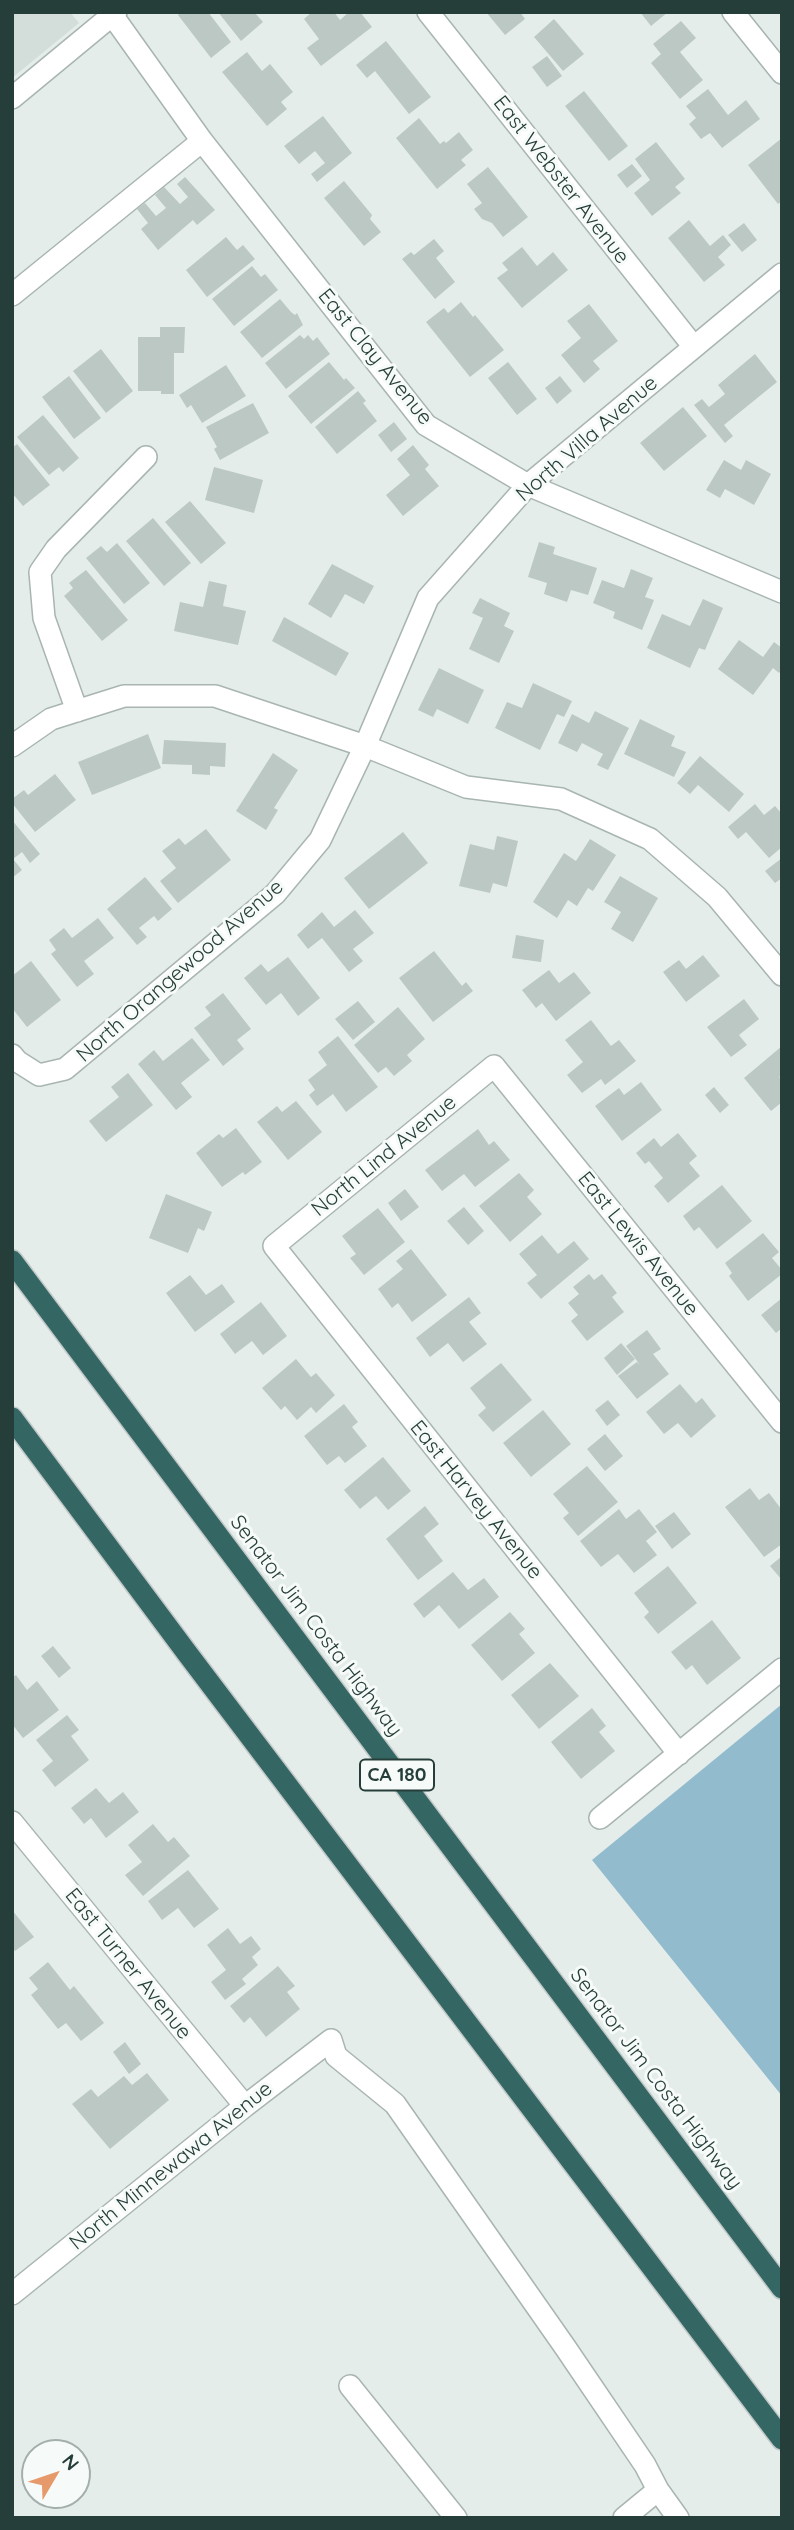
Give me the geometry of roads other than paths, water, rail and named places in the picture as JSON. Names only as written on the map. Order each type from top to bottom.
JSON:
[{"type":"highway","name":"Senator Jim Costa Highway","points":[[12,1261],[782,2288]]},
{"type":"highway","points":[[12,1418],[782,2440]]},
{"type":"highway","points":[[727,2365],[782,2449]]},
{"type":"street","name":"East Webster Avenue","points":[[428,12],[694,347]]},
{"type":"street","points":[[733,12],[782,73]]},
{"type":"street","points":[[12,98],[113,13]]},
{"type":"street","name":"East Clay Avenue","points":[[113,13],[202,141],[426,425],[528,485],[782,592]]},
{"type":"street","points":[[12,295],[202,141]]},
{"type":"street","name":"North Villa Avenue","points":[[365,746],[428,598],[528,485],[782,274]]},
{"type":"street","points":[[77,711],[44,618],[40,572],[56,549],[146,457]]},
{"type":"street","points":[[12,746],[51,719],[124,696],[215,696],[365,746],[466,787],[561,799],[650,839],[717,897],[782,975]]},
{"type":"street","name":"North Orangewood Avenue","points":[[12,1055],[39,1075],[65,1069],[275,894],[320,840],[365,746]]},
{"type":"street","name":"North Lind Avenue","points":[[274,1246],[494,1066]]},
{"type":"street","name":"East Lewis Avenue","points":[[494,1066],[782,1422]]},
{"type":"street","name":"East Harvey Avenue","points":[[274,1246],[679,1754]]},
{"type":"street","points":[[600,1818],[782,1669]]},
{"type":"street","name":"East Turner Avenue","points":[[12,1822],[245,2106]]},
{"type":"street","name":"North Minnewawa Avenue","points":[[12,2294],[331,2040],[336,2056],[396,2104],[645,2465],[657,2490]]},
{"type":"street","points":[[350,2386],[456,2518]]},
{"type":"street","points":[[624,2518],[657,2490],[678,2518]]},
{"type":"water","points":[[782,1704],[782,2096],[592,1860]]}]
